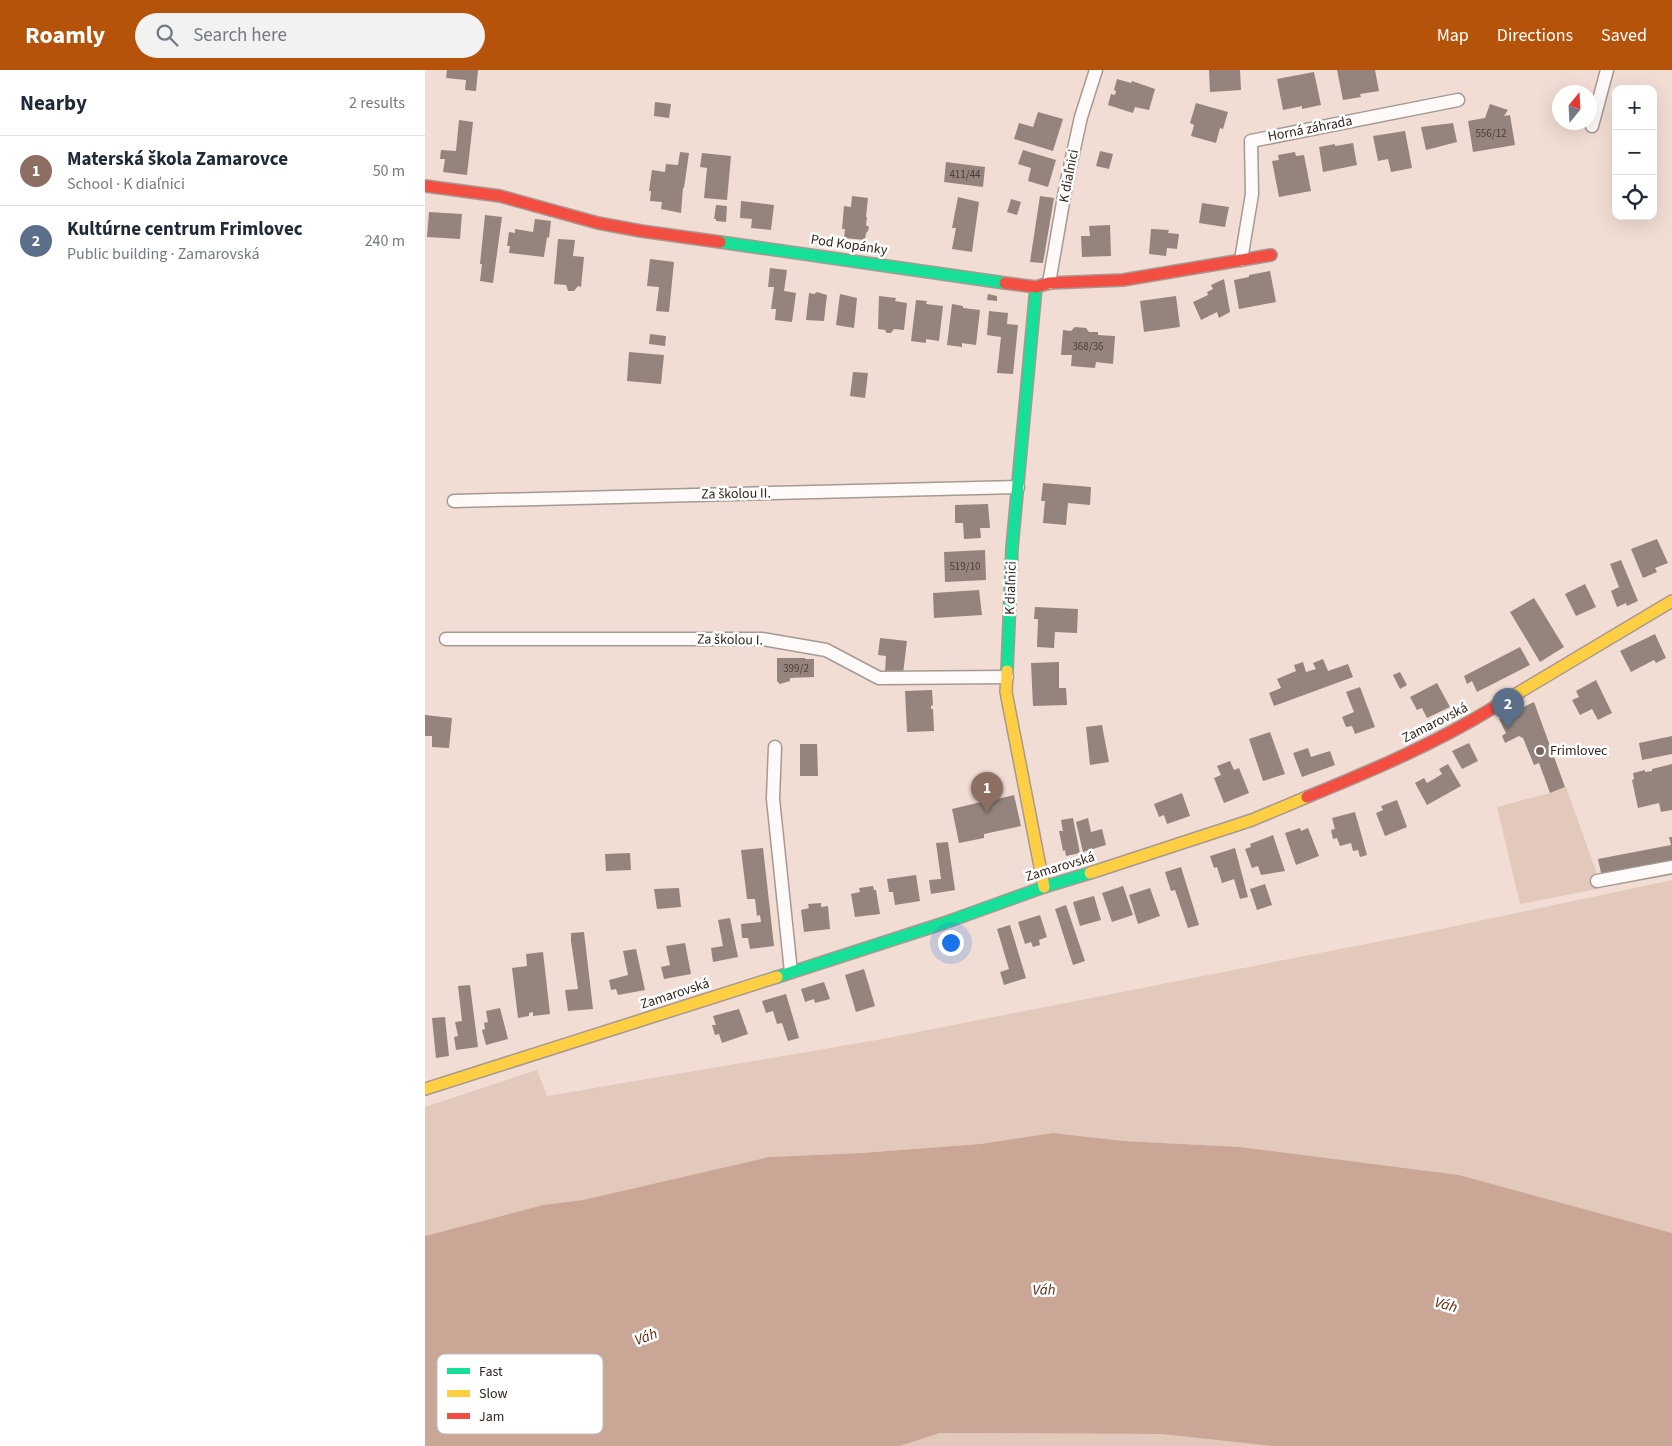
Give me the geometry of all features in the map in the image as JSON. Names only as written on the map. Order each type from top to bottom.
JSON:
[{"type":"street","name":"K diaľnici","points":[[1049,283],[1079,127],[1096,70]]},
{"type":"street","points":[[1597,107],[1607,70]]},
{"type":"street","name":"Horná záhrada","points":[[1241,260],[1252,194],[1251,141],[1458,100]]},
{"type":"street","name":"Pod Kopánky","points":[[425,186],[500,196],[598,223],[641,231],[1036,287],[1049,283],[1123,280],[1271,255]]},
{"type":"street","name":"K diaľnici","points":[[1036,287],[1012,548],[1006,692],[1044,886]]},
{"type":"street","name":"Za školou II.","points":[[454,501],[1018,487]]},
{"type":"street","name":"Zamarovská","points":[[425,1089],[944,923],[1044,886],[1111,867],[1252,820],[1392,762],[1474,720],[1672,601]]},
{"type":"street","name":"Za školou I.","points":[[446,640],[762,639],[826,650],[879,678],[1007,677]]},
{"type":"street","points":[[775,747],[773,799],[791,972]]},
{"type":"street","points":[[1597,881],[1672,867]]},
{"type":"shaded area","name":"Frimlovec","points":[[1566,787],[1602,888],[1520,904],[1497,807]]},
{"type":"shaded area","points":[[1672,880],[1672,1233],[1459,1175],[1240,1147],[1124,1141],[1053,1133],[980,1144],[861,1153],[769,1157],[583,1200],[543,1205],[425,1236],[425,1107],[537,1070],[547,1096],[877,1040],[1432,931]]},
{"type":"shaded area","points":[[940,1433],[1161,1434],[1273,1446],[900,1446]]},
{"type":"water","name":"Váh","points":[[1053,1133],[1124,1141],[1240,1147],[1459,1175],[1672,1233],[1672,1446],[1273,1446],[1161,1434],[940,1433],[900,1446],[425,1446],[425,1236],[543,1205],[583,1200],[769,1157],[861,1153],[980,1144]]},
{"type":"building","points":[[447,70],[478,70],[476,91],[465,90],[466,80],[446,78]]},
{"type":"building","points":[[1209,70],[1240,70],[1241,90],[1210,92]]},
{"type":"building","points":[[1337,70],[1375,70],[1379,91],[1360,94],[1361,97],[1343,100]]},
{"type":"building","points":[[1314,72],[1321,105],[1283,110],[1277,79]]},
{"type":"building","points":[[1117,79],[1131,83],[1132,81],[1155,89],[1149,110],[1135,107],[1133,113],[1108,105],[1111,94],[1115,95],[1116,91],[1114,90]]},
{"type":"building","points":[[655,102],[671,104],[669,118],[654,116]]},
{"type":"building","points":[[1196,103],[1228,112],[1223,129],[1220,128],[1216,143],[1191,136],[1194,125],[1190,123]]},
{"type":"building","points":[[1490,104],[1508,110],[1504,116],[1510,115],[1515,145],[1473,152],[1468,121],[1485,118]]},
{"type":"building","points":[[1038,112],[1063,119],[1053,151],[1014,139],[1019,123],[1033,127]]},
{"type":"building","points":[[459,120],[473,122],[467,175],[443,172],[445,159],[440,159],[441,150],[456,151]]},
{"type":"building","points":[[1453,123],[1457,142],[1426,150],[1421,127]]},
{"type":"building","points":[[1405,131],[1412,168],[1391,172],[1388,159],[1378,161],[1373,136]]},
{"type":"building","points":[[1353,143],[1357,165],[1323,172],[1319,147]]},
{"type":"building","points":[[1023,150],[1056,160],[1048,187],[1028,181],[1031,168],[1018,164]]},
{"type":"building","points":[[1100,151],[1113,154],[1109,169],[1096,166]]},
{"type":"building","points":[[680,152],[689,153],[681,213],[661,209],[662,202],[650,201],[651,191],[649,191],[652,170],[665,172],[666,164],[678,165]]},
{"type":"building","points":[[1295,152],[1296,156],[1304,155],[1311,191],[1279,197],[1272,161],[1279,160],[1278,155]]},
{"type":"building","points":[[702,153],[731,156],[727,200],[704,198],[707,168],[700,167]]},
{"type":"building","points":[[946,162],[985,167],[983,187],[944,182]]},
{"type":"building","points":[[852,196],[868,198],[866,225],[869,227],[865,240],[844,238],[845,229],[842,229],[844,206],[851,207]]},
{"type":"building","points":[[1040,196],[1054,198],[1043,263],[1030,262]]},
{"type":"building","points":[[958,197],[979,202],[972,252],[952,249],[956,228],[952,228]]},
{"type":"building","points":[[1011,199],[1021,202],[1017,215],[1007,212]]},
{"type":"building","points":[[741,201],[774,205],[771,230],[751,228],[752,219],[740,218]]},
{"type":"building","points":[[1202,203],[1229,207],[1225,227],[1199,223]]},
{"type":"building","points":[[716,205],[727,206],[726,222],[714,219]]},
{"type":"building","points":[[429,212],[462,214],[460,239],[427,237]]},
{"type":"building","points":[[485,215],[502,217],[493,283],[480,281]]},
{"type":"building","points":[[535,219],[551,221],[544,257],[509,253],[510,246],[507,246],[509,232],[515,233],[515,229],[533,232]]},
{"type":"building","points":[[1110,225],[1111,256],[1082,257],[1081,236],[1090,236],[1089,226]]},
{"type":"building","points":[[1151,229],[1169,230],[1168,233],[1179,234],[1177,249],[1167,248],[1166,256],[1149,254]]},
{"type":"building","points":[[558,239],[575,240],[573,256],[584,257],[581,287],[578,286],[574,291],[568,291],[566,285],[554,284]]},
{"type":"building","points":[[650,259],[674,262],[669,312],[656,311],[659,287],[647,286]]},
{"type":"building","points":[[770,268],[787,270],[784,291],[796,293],[792,322],[775,320],[776,309],[771,309],[774,287],[768,287]]},
{"type":"building","points":[[1270,271],[1276,302],[1239,309],[1234,280]]},
{"type":"building","points":[[1224,279],[1230,312],[1219,318],[1217,312],[1201,320],[1193,302],[1208,295],[1207,292],[1213,289],[1211,285]]},
{"type":"building","points":[[817,292],[827,295],[824,321],[806,320],[809,293],[814,294]]},
{"type":"building","points":[[840,294],[857,298],[854,328],[836,325]]},
{"type":"building","points":[[988,294],[997,296],[997,301],[987,300]]},
{"type":"building","points":[[879,296],[896,298],[895,301],[907,303],[904,330],[894,329],[891,333],[887,333],[885,330],[878,329]]},
{"type":"building","points":[[1176,296],[1180,327],[1144,332],[1140,301]]},
{"type":"building","points":[[916,300],[927,301],[926,304],[943,306],[939,341],[926,339],[926,343],[911,341]]},
{"type":"building","points":[[952,304],[963,306],[963,308],[980,310],[976,345],[962,343],[962,347],[947,345]]},
{"type":"building","points":[[989,311],[1008,313],[1007,324],[1018,325],[1013,374],[997,373],[1001,337],[987,335]]},
{"type":"building","points":[[1075,327],[1086,328],[1089,332],[1098,332],[1098,335],[1115,336],[1113,364],[1096,362],[1095,368],[1071,366],[1072,355],[1061,355],[1063,330],[1071,331]]},
{"type":"building","points":[[650,334],[666,336],[665,346],[649,344]]},
{"type":"building","points":[[629,352],[664,355],[661,384],[627,381]]},
{"type":"building","points":[[853,372],[868,373],[865,398],[850,396]]},
{"type":"building","points":[[1043,483],[1091,487],[1090,505],[1068,503],[1066,525],[1043,523],[1045,501],[1041,501]]},
{"type":"building","points":[[988,504],[990,528],[980,528],[981,538],[964,539],[963,523],[955,523],[955,505]]},
{"type":"building","points":[[1657,539],[1668,563],[1655,568],[1657,572],[1643,578],[1631,549]]},
{"type":"building","points":[[985,550],[986,580],[945,582],[944,552]]},
{"type":"building","points":[[1621,560],[1638,601],[1627,606],[1626,603],[1617,607],[1611,591],[1619,587],[1610,564]]},
{"type":"building","points":[[1585,584],[1596,607],[1576,616],[1565,594]]},
{"type":"building","points":[[979,590],[982,615],[934,618],[933,593]]},
{"type":"building","points":[[1534,598],[1564,647],[1540,662],[1510,612]]},
{"type":"building","points":[[1035,607],[1078,609],[1077,633],[1055,632],[1054,648],[1037,647],[1038,619],[1034,619]]},
{"type":"building","points":[[1655,634],[1666,658],[1656,663],[1654,660],[1631,672],[1620,651]]},
{"type":"building","points":[[880,638],[907,641],[903,674],[885,672],[886,656],[878,655]]},
{"type":"building","points":[[1520,647],[1530,665],[1477,692],[1472,681],[1467,684],[1464,676]]},
{"type":"building","points":[[777,658],[814,659],[814,677],[790,678],[790,681],[780,684],[777,681]]},
{"type":"building","points":[[1323,659],[1328,671],[1348,664],[1353,677],[1274,706],[1269,693],[1281,688],[1277,679],[1296,671],[1294,665],[1303,662],[1306,672],[1316,669],[1313,663]]},
{"type":"building","points":[[1059,662],[1059,688],[1066,688],[1067,705],[1033,706],[1031,663]]},
{"type":"building","points":[[1400,672],[1407,685],[1400,689],[1393,675]]},
{"type":"building","points":[[1596,680],[1612,713],[1598,720],[1592,709],[1580,715],[1572,700],[1579,697],[1576,691]]},
{"type":"building","points":[[1437,683],[1450,707],[1427,718],[1422,708],[1417,710],[1410,697]]},
{"type":"building","points":[[1360,687],[1375,727],[1355,734],[1352,726],[1346,727],[1342,717],[1354,712],[1346,692]]},
{"type":"building","points":[[932,690],[933,705],[931,709],[933,709],[934,731],[907,732],[905,691]]},
{"type":"building","name":"Frimlovec","points":[[1534,702],[1565,787],[1550,793],[1539,763],[1534,765],[1523,738],[1519,736],[1505,743],[1502,736],[1506,733],[1499,719]]},
{"type":"building","points":[[425,715],[452,718],[449,748],[432,747],[432,736],[425,736]]},
{"type":"building","points":[[1102,725],[1109,762],[1090,765],[1086,727]]},
{"type":"building","points":[[1270,732],[1285,774],[1263,781],[1249,739]]},
{"type":"building","points":[[1672,736],[1672,754],[1642,760],[1639,743]]},
{"type":"building","points":[[1469,743],[1478,761],[1462,769],[1452,751]]},
{"type":"building","points":[[800,744],[817,744],[818,776],[800,776]]},
{"type":"building","points":[[1308,748],[1311,757],[1330,751],[1335,765],[1302,777],[1293,753]]},
{"type":"building","points":[[1230,761],[1234,770],[1239,768],[1249,793],[1224,803],[1214,778],[1221,775],[1217,766]]},
{"type":"building","points":[[1448,764],[1461,786],[1427,805],[1415,783],[1424,778],[1427,783],[1434,779],[1442,774],[1439,769]]},
{"type":"building","points":[[1672,764],[1672,810],[1661,812],[1659,803],[1638,808],[1632,780],[1634,779],[1633,773],[1645,770],[1645,772],[1652,771],[1652,769]]},
{"type":"building","points":[[1182,793],[1190,816],[1167,824],[1164,815],[1159,817],[1154,804]]},
{"type":"building","points":[[1014,795],[1021,826],[984,834],[984,838],[959,843],[952,809],[989,799],[989,801]]},
{"type":"building","points":[[1397,800],[1407,827],[1385,836],[1376,813],[1383,810],[1381,806]]},
{"type":"building","points":[[1355,812],[1367,855],[1360,857],[1358,850],[1353,851],[1351,843],[1340,846],[1337,838],[1333,839],[1331,830],[1335,829],[1332,818]]},
{"type":"building","points":[[1073,818],[1080,853],[1066,856],[1065,850],[1063,851],[1059,831],[1063,831],[1061,820]]},
{"type":"building","points":[[1088,818],[1091,832],[1102,829],[1106,845],[1083,852],[1076,822]]},
{"type":"building","points":[[1300,828],[1301,831],[1308,828],[1319,856],[1296,865],[1285,833]]},
{"type":"building","points":[[1273,835],[1285,871],[1261,875],[1258,866],[1252,868],[1245,849],[1251,847],[1250,844]]},
{"type":"building","points":[[1669,837],[1672,837],[1672,864],[1602,877],[1598,859],[1671,845]]},
{"type":"building","points":[[948,842],[955,890],[931,894],[929,880],[941,879],[936,843]]},
{"type":"building","points":[[763,848],[774,946],[750,949],[748,938],[742,938],[741,924],[761,922],[760,915],[757,916],[755,899],[747,899],[741,850]]},
{"type":"building","points":[[1235,848],[1248,897],[1240,899],[1234,879],[1222,883],[1217,867],[1214,868],[1210,856]]},
{"type":"building","points":[[630,853],[631,870],[606,871],[605,854]]},
{"type":"building","points":[[1181,867],[1199,925],[1188,928],[1175,890],[1171,891],[1165,872]]},
{"type":"building","points":[[916,875],[920,901],[895,905],[893,892],[889,892],[887,879]]},
{"type":"building","points":[[1265,884],[1272,905],[1257,910],[1250,889]]},
{"type":"building","points":[[873,886],[874,890],[876,890],[880,914],[855,917],[851,894],[860,892],[859,888]]},
{"type":"building","points":[[1123,886],[1133,915],[1112,922],[1102,893]]},
{"type":"building","points":[[679,888],[681,907],[657,909],[654,889]]},
{"type":"building","points":[[1150,888],[1160,916],[1138,924],[1129,895]]},
{"type":"building","points":[[1094,896],[1101,920],[1080,926],[1073,902]]},
{"type":"building","points":[[821,903],[821,907],[828,906],[830,929],[804,932],[801,910],[809,908],[808,904]]},
{"type":"building","points":[[1066,905],[1085,961],[1073,965],[1055,909]]},
{"type":"building","points":[[1040,915],[1047,937],[1039,940],[1040,945],[1033,947],[1031,942],[1025,944],[1018,922]]},
{"type":"building","points":[[730,918],[738,957],[713,962],[711,948],[723,946],[718,920]]},
{"type":"building","points":[[1010,925],[1026,978],[1004,985],[1000,972],[1009,969],[997,929]]},
{"type":"building","points":[[584,932],[593,1009],[568,1011],[565,990],[578,989],[571,933]]},
{"type":"building","points":[[685,943],[691,974],[664,979],[661,967],[670,965],[666,946]]},
{"type":"building","points":[[636,949],[645,990],[618,995],[616,989],[611,990],[609,980],[628,975],[623,951]]},
{"type":"building","points":[[543,952],[550,1014],[533,1016],[533,1012],[529,1013],[529,1016],[518,1018],[512,968],[527,966],[526,954]]},
{"type":"building","points":[[864,969],[875,1006],[856,1012],[845,975]]},
{"type":"building","points":[[824,982],[830,999],[815,1003],[814,999],[805,1002],[801,989]]},
{"type":"building","points":[[470,985],[478,1047],[456,1050],[454,1037],[458,1036],[455,1022],[462,1021],[458,986]]},
{"type":"building","points":[[786,994],[799,1038],[788,1041],[782,1023],[777,1024],[773,1011],[766,1013],[762,1001]]},
{"type":"building","points":[[500,1008],[508,1039],[486,1045],[482,1030],[485,1029],[484,1023],[488,1022],[486,1011]]},
{"type":"building","points":[[739,1009],[748,1034],[722,1043],[719,1034],[715,1035],[712,1025],[716,1025],[713,1016]]},
{"type":"building","points":[[445,1017],[449,1056],[436,1058],[432,1018]]},
{"type":"traffic: fast","points":[[720,242],[1005,283]]},
{"type":"traffic: fast","points":[[1007,671],[1012,548],[1036,287]]},
{"type":"traffic: fast","points":[[777,977],[1090,873]]},
{"type":"traffic: slow","points":[[1493,708],[1672,601]]},
{"type":"traffic: slow","points":[[1007,671],[1006,692],[1044,887]]},
{"type":"traffic: slow","points":[[1090,873],[1252,820],[1307,797]]},
{"type":"traffic: slow","points":[[425,1089],[777,977]]},
{"type":"traffic: jam","points":[[425,186],[500,196],[598,223],[720,242]]},
{"type":"traffic: jam","points":[[1005,283],[1036,287],[1049,283],[1123,280],[1271,255]]},
{"type":"traffic: jam","points":[[1307,797],[1402,756],[1493,708]]},
{"type":"place","name":"Kultúrne centrum Frimlovec","points":[[1508,729]]},
{"type":"place","name":"Frimlovec","points":[[1540,751]]},
{"type":"place","name":"Materská škola Zamarovce","points":[[987,813]]}]
